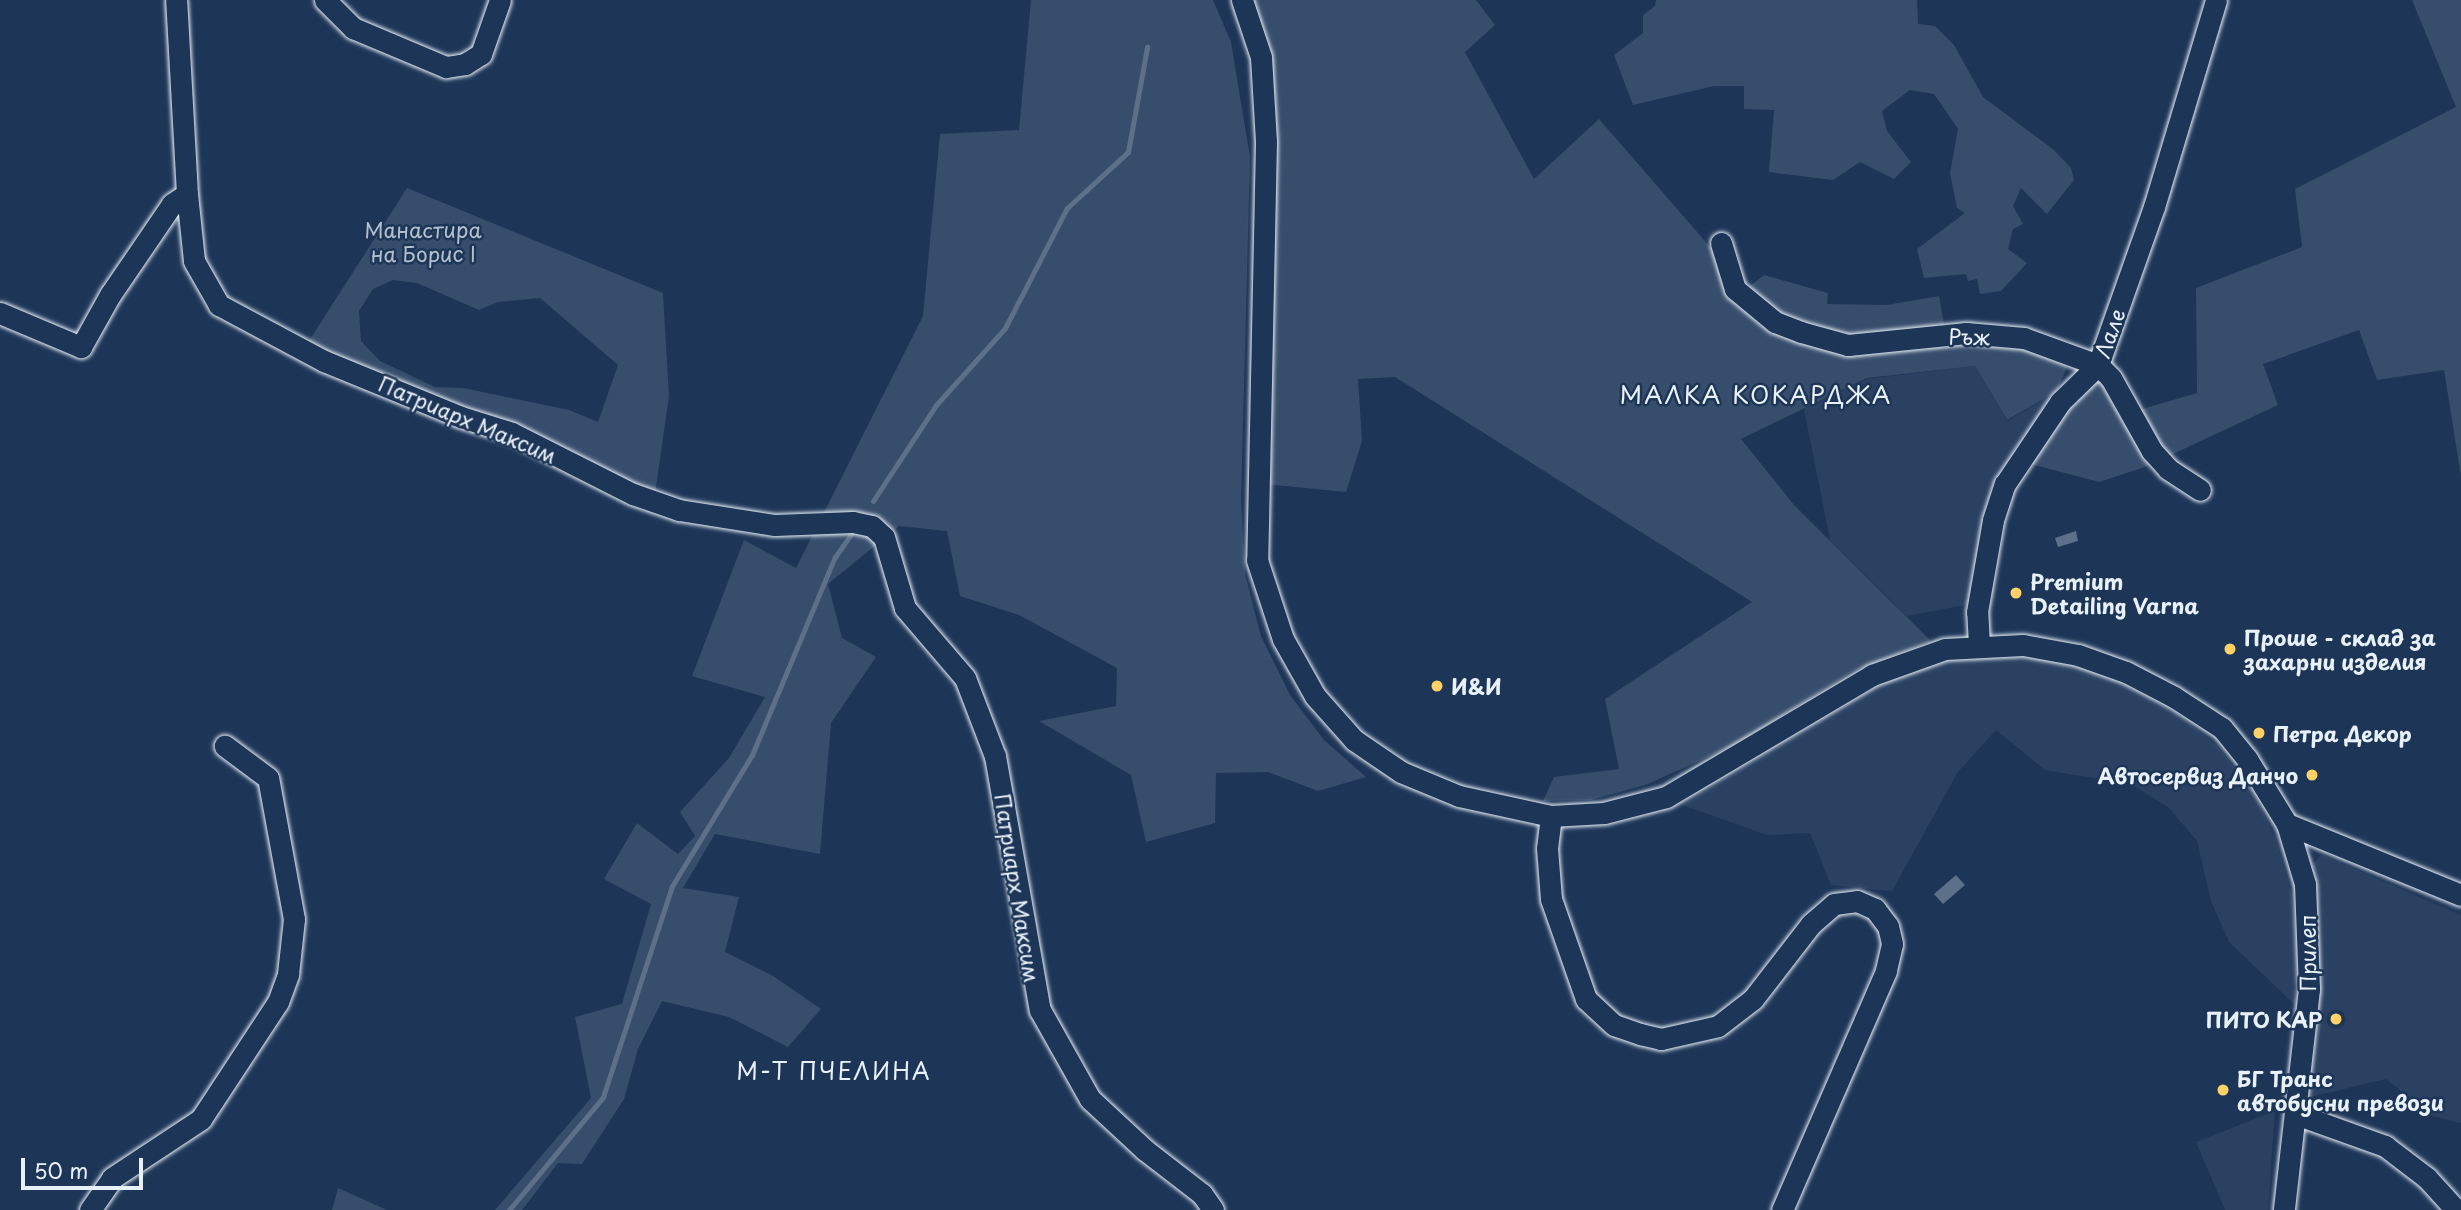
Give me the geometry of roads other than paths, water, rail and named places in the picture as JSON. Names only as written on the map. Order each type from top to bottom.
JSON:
[{"type":"street","name":"Патриарх Максим","points":[[176,0],[187,194],[194,261],[219,305],[324,361],[461,417],[512,433],[633,494],[679,510],[775,525],[839,522],[872,526],[884,537],[905,608],[965,678],[983,717],[1010,825],[1040,1010],[1090,1099],[1145,1150],[1202,1194],[1213,1210]]},
{"type":"street","points":[[325,0],[353,28],[446,66],[466,64],[481,54],[500,0]]},
{"type":"street","name":"Прилеп","points":[[1242,0],[1261,58],[1266,142],[1257,560],[1267,600],[1315,696],[1354,740],[1401,772],[1459,796],[1551,816],[1604,813],[1666,797],[1872,675],[1930,653],[1979,645],[2024,645],[2078,655],[2126,673],[2174,697],[2222,728],[2267,787],[2287,824],[2305,884],[2311,945],[2296,1114],[2284,1210]]},
{"type":"street","name":"Лале","points":[[1979,645],[1977,612],[1993,520],[2006,484],[2060,402],[2098,365],[2154,207],[2216,0]]},
{"type":"street","points":[[0,313],[81,348],[110,295],[172,204],[187,194]]},
{"type":"street","name":"Ръж","points":[[1721,243],[1735,289],[1776,322],[1801,332],[1848,345],[1966,333],[2024,338],[2098,365]]},
{"type":"street","points":[[2098,365],[2111,378],[2152,451],[2168,469],[2200,490]]},
{"type":"street","points":[[90,1210],[112,1178],[201,1119],[278,1002],[288,974],[294,919],[268,779],[226,746]]},
{"type":"street","points":[[1551,816],[1547,848],[1551,899],[1586,999],[1614,1025],[1640,1034],[1661,1039],[1718,1026],[1753,999],[1811,924],[1834,904],[1857,901],[1875,909],[1888,926],[1892,944],[1886,971],[1782,1210]]},
{"type":"street","points":[[2287,824],[2461,895]]},
{"type":"street","points":[[2296,1114],[2385,1146],[2427,1178],[2456,1210]]},
{"type":"waterway","points":[[873,501],[936,405],[1005,328],[1067,208],[1128,152],[1147,47]]},
{"type":"waterway","points":[[509,1210],[603,1097],[672,886],[752,755],[835,557],[851,534]]},
{"type":"place","name":"Premium Detailing Varna","points":[[2016,593]]},
{"type":"place","name":"Проше - склад за захарни изделия","points":[[2230,649]]},
{"type":"place","name":"И&И","points":[[1437,686]]},
{"type":"place","name":"Петра Декор","points":[[2259,733]]},
{"type":"place","name":"Автосервиз Данчо","points":[[2312,775]]},
{"type":"place","name":"ПИТО КАР","points":[[2336,1019]]},
{"type":"place","name":"БГ Транс автобусни превози","points":[[2223,1090]]},
{"type":"district","name":"МАЛКА КОКАРДЖА","points":[[1756,395]]},
{"type":"district","name":"М-Т ПЧЕЛИНА","points":[[834,1071]]},
{"type":"park label","name":"Манастира на Борис І","points":[[423,241]]}]
